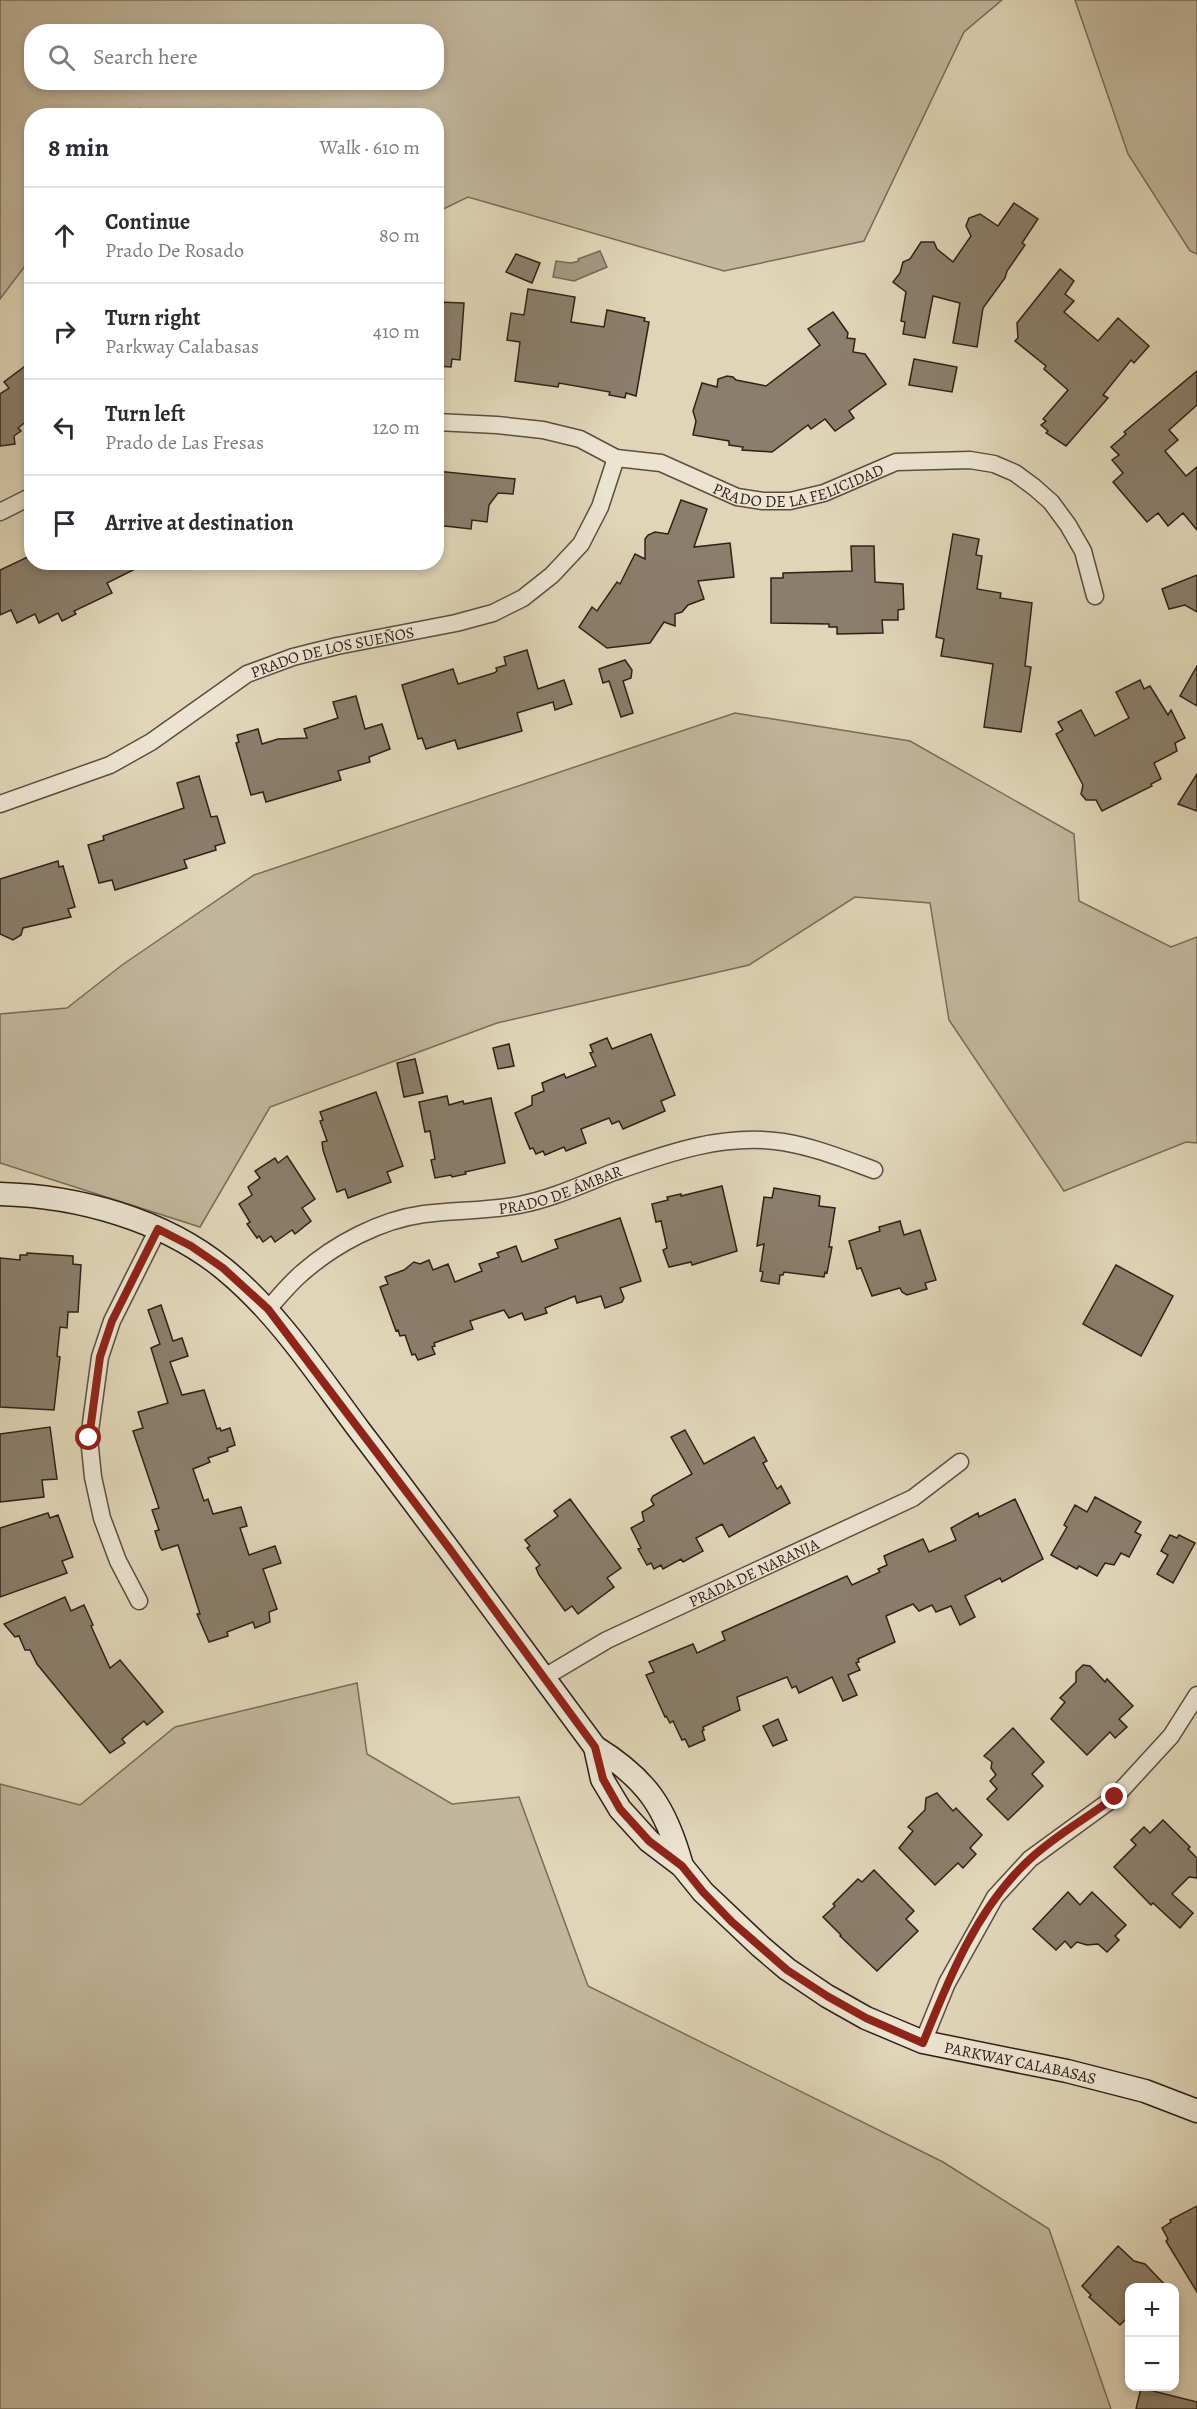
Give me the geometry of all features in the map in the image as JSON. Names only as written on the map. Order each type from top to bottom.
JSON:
[{"type":"street","name":"PRADO DE LA FELICIDAD","points":[[444,422],[543,430],[580,439],[616,458],[661,464],[737,497],[763,501],[790,501],[824,493],[896,462],[970,460],[994,464],[1015,473],[1051,502],[1083,551],[1095,596]]},
{"type":"street","name":"PRADO DE LOS SUEÑOS","points":[[0,804],[110,765],[152,742],[247,674],[293,657],[337,646],[484,616],[523,598],[552,575],[581,544],[600,507],[616,458]]},
{"type":"street","points":[[0,512],[24,500]]},
{"type":"street","name":"PRADO DE ÁMBAR","points":[[268,1309],[302,1273],[343,1244],[381,1224],[422,1214],[519,1205],[691,1147],[737,1141],[781,1142],[823,1151],[874,1170]]},
{"type":"street","name":"PARKWAY CALABASAS","points":[[0,1194],[36,1195],[74,1202],[118,1214],[158,1229],[191,1246],[223,1268],[268,1309],[449,1548],[595,1747],[618,1761],[643,1783],[660,1806],[675,1841],[682,1866]]},
{"type":"street","points":[[139,1601],[118,1561],[102,1518],[93,1477],[89,1438],[100,1357],[109,1330],[158,1229]]},
{"type":"street","name":"PRADA DE NARANJA","points":[[543,1678],[607,1640],[913,1498],[960,1462]]},
{"type":"street","points":[[923,2043],[947,1983],[994,1897],[1030,1859],[1115,1797],[1171,1736],[1197,1695]]},
{"type":"street","name":"PARKWAY CALABASAS","points":[[595,1747],[603,1779],[620,1809],[649,1841],[682,1866],[732,1922],[787,1970],[837,2002],[923,2043],[1078,2074],[1145,2091],[1197,2111]]},
{"type":"shaded area","points":[[0,0],[1002,0],[964,32],[864,241],[724,271],[468,197],[444,209],[444,108],[24,108],[24,267],[0,299]]},
{"type":"shaded area","points":[[1075,0],[1197,0],[1197,254],[1190,251],[1128,154]]},
{"type":"shaded area","points":[[600,251],[607,267],[574,281],[553,277],[556,261],[571,263]]},
{"type":"shaded area","points":[[735,713],[910,741],[1074,834],[1079,901],[1171,947],[1197,937],[1197,1143],[1186,1142],[1064,1191],[949,1020],[930,903],[855,897],[749,965],[497,1023],[270,1107],[200,1227],[0,1163],[0,1014],[67,1008],[122,965],[254,875]]},
{"type":"shaded area","points":[[357,1683],[367,1754],[452,1804],[519,1797],[588,1986],[943,2162],[1049,2229],[1111,2409],[0,2409],[0,1784],[80,1805],[175,1727]]},
{"type":"building","points":[[1014,203],[1038,219],[1022,243],[1025,245],[1007,271],[1005,278],[983,308],[977,347],[953,343],[960,303],[933,296],[925,338],[903,334],[905,322],[901,321],[906,292],[893,282],[900,273],[903,262],[910,259],[921,242],[934,242],[937,249],[953,262],[971,236],[966,226],[969,218],[980,214],[998,226]]},
{"type":"building","points":[[516,254],[540,263],[532,283],[506,272]]},
{"type":"building","points":[[1060,269],[1074,281],[1065,294],[1074,301],[1064,312],[1098,341],[1118,318],[1149,346],[1134,363],[1131,360],[1103,395],[1108,398],[1066,446],[1046,433],[1048,431],[1041,425],[1046,421],[1043,419],[1068,390],[1044,369],[1046,366],[1015,341],[1018,338],[1017,323]]},
{"type":"building","points":[[528,289],[575,297],[571,322],[604,327],[607,310],[645,318],[644,321],[649,322],[636,396],[626,393],[625,398],[609,395],[610,392],[559,383],[558,387],[515,381],[520,342],[507,340],[511,313],[524,315]]},
{"type":"building","points":[[444,302],[464,303],[460,360],[452,359],[451,367],[444,367]]},
{"type":"building","points":[[833,312],[848,333],[847,338],[855,339],[853,352],[865,354],[886,384],[849,411],[854,418],[835,431],[825,419],[811,429],[808,425],[772,452],[742,450],[743,447],[729,445],[729,441],[693,435],[696,421],[693,411],[702,383],[717,387],[718,379],[727,376],[766,386],[820,345],[808,329]]},
{"type":"building","points":[[914,359],[957,367],[952,392],[909,385]]},
{"type":"building","points":[[24,367],[24,423],[18,428],[21,431],[14,436],[15,444],[0,446],[0,394],[9,388],[4,382]]},
{"type":"building","points":[[1197,371],[1197,405],[1169,430],[1178,440],[1165,451],[1186,476],[1197,467],[1197,530],[1183,513],[1168,526],[1158,513],[1147,522],[1113,482],[1123,473],[1112,460],[1119,455],[1111,447],[1126,434],[1124,432]]},
{"type":"building","points":[[444,472],[515,479],[513,494],[498,493],[489,505],[487,522],[472,520],[471,529],[444,526]]},
{"type":"building","points":[[681,500],[707,509],[694,547],[730,543],[734,577],[698,581],[704,599],[688,605],[682,612],[675,614],[675,626],[664,622],[650,643],[607,648],[579,627],[592,607],[597,611],[617,582],[620,584],[635,554],[645,559],[645,539],[648,535],[655,532],[668,534]]},
{"type":"building","points":[[953,534],[979,539],[976,555],[982,556],[977,589],[1001,593],[1000,598],[1032,603],[1025,666],[1031,667],[1021,732],[984,727],[993,664],[941,656],[944,639],[936,637]]},
{"type":"building","points":[[851,546],[874,546],[875,582],[903,584],[904,609],[898,610],[898,620],[882,620],[883,633],[837,634],[837,627],[829,627],[829,624],[771,623],[771,578],[783,578],[783,573],[852,571]]},
{"type":"building","points":[[24,559],[24,570],[133,570],[107,583],[112,593],[74,611],[76,614],[62,621],[58,613],[39,623],[35,614],[17,623],[11,610],[0,615],[0,570]]},
{"type":"building","points":[[1197,575],[1197,612],[1185,605],[1169,609],[1162,589]]},
{"type":"building","points":[[527,650],[538,689],[564,680],[572,704],[555,710],[553,702],[517,713],[522,731],[458,749],[455,740],[426,749],[422,738],[418,739],[402,685],[453,669],[458,684],[494,673],[497,671],[496,668],[506,665],[504,657]]},
{"type":"building","points":[[625,660],[632,670],[631,678],[623,681],[633,713],[621,717],[609,681],[603,683],[599,669]]},
{"type":"building","points":[[1197,666],[1197,706],[1180,696]]},
{"type":"building","points":[[1140,680],[1144,689],[1150,686],[1168,715],[1171,710],[1185,738],[1175,743],[1177,751],[1154,763],[1161,779],[1151,784],[1152,786],[1102,811],[1096,800],[1086,800],[1081,794],[1083,785],[1056,734],[1063,730],[1058,722],[1081,710],[1095,736],[1129,718],[1116,692]]},
{"type":"building","points":[[356,696],[365,729],[382,724],[390,749],[369,757],[370,762],[338,771],[341,780],[266,802],[263,792],[251,795],[236,743],[239,742],[237,735],[258,729],[262,744],[278,739],[307,738],[304,729],[338,718],[333,702]]},
{"type":"building","points":[[1197,774],[1197,811],[1178,804]]},
{"type":"building","points":[[199,776],[211,817],[217,816],[225,843],[215,846],[216,850],[184,860],[187,868],[115,890],[112,880],[99,883],[88,845],[104,840],[103,836],[184,808],[177,783]]},
{"type":"building","points":[[58,861],[59,867],[63,866],[75,907],[68,909],[71,917],[23,928],[21,935],[13,940],[0,934],[0,879]]},
{"type":"building","points":[[651,1034],[675,1095],[661,1101],[665,1111],[623,1129],[619,1121],[612,1124],[609,1118],[581,1129],[586,1143],[566,1151],[564,1147],[545,1155],[543,1151],[536,1154],[533,1148],[530,1149],[515,1113],[532,1105],[532,1096],[544,1091],[542,1083],[564,1074],[566,1078],[596,1066],[590,1053],[593,1052],[590,1045],[607,1038],[612,1049]]},
{"type":"building","points":[[509,1044],[514,1066],[498,1069],[493,1048]]},
{"type":"building","points":[[415,1059],[423,1093],[404,1097],[397,1063]]},
{"type":"building","points":[[376,1092],[403,1166],[387,1172],[391,1182],[348,1198],[345,1189],[337,1192],[323,1150],[322,1142],[327,1141],[320,1121],[323,1120],[320,1112]]},
{"type":"building","points":[[447,1096],[449,1105],[491,1098],[505,1163],[452,1177],[451,1175],[435,1178],[431,1160],[435,1159],[430,1131],[425,1132],[419,1102]]},
{"type":"building","points":[[287,1156],[315,1199],[302,1208],[311,1221],[295,1234],[292,1230],[275,1242],[271,1236],[263,1242],[259,1236],[257,1238],[247,1224],[250,1222],[239,1204],[252,1195],[248,1187],[260,1178],[255,1171],[275,1158],[278,1163]]},
{"type":"building","points":[[722,1186],[737,1251],[692,1265],[691,1262],[669,1267],[663,1250],[667,1248],[661,1221],[656,1222],[652,1204],[668,1200],[667,1197]]},
{"type":"building","points":[[774,1188],[820,1196],[819,1206],[835,1208],[829,1247],[832,1247],[827,1273],[825,1272],[824,1277],[784,1272],[780,1275],[779,1284],[761,1281],[763,1272],[760,1271],[764,1244],[757,1246],[764,1197],[772,1198]]},
{"type":"building","points":[[620,1218],[641,1281],[620,1288],[624,1298],[622,1302],[605,1308],[601,1296],[577,1303],[575,1296],[545,1308],[547,1313],[525,1320],[522,1313],[509,1318],[504,1310],[470,1321],[473,1329],[434,1343],[435,1346],[432,1347],[435,1354],[418,1360],[415,1354],[412,1355],[405,1335],[400,1336],[398,1330],[396,1331],[380,1287],[388,1284],[385,1277],[404,1270],[414,1262],[420,1264],[429,1260],[433,1270],[448,1264],[455,1282],[482,1271],[479,1264],[499,1257],[497,1253],[516,1246],[522,1262],[558,1248],[555,1240]]},
{"type":"building","points":[[900,1221],[904,1235],[920,1230],[936,1280],[925,1283],[927,1289],[907,1295],[900,1288],[872,1296],[861,1268],[857,1269],[849,1241],[880,1231],[879,1227]]},
{"type":"building","points":[[27,1253],[73,1256],[73,1264],[81,1265],[78,1312],[68,1312],[67,1328],[60,1327],[57,1356],[60,1357],[54,1410],[0,1407],[0,1258],[20,1260],[20,1255],[27,1255]]},
{"type":"building","points":[[1116,1265],[1173,1296],[1141,1356],[1083,1324]]},
{"type":"building","points":[[161,1305],[173,1341],[182,1338],[188,1356],[170,1362],[182,1395],[204,1390],[217,1429],[220,1428],[221,1431],[230,1428],[235,1445],[227,1448],[228,1451],[208,1458],[210,1462],[193,1469],[204,1501],[208,1499],[213,1514],[241,1507],[247,1526],[240,1528],[249,1555],[275,1546],[281,1563],[263,1569],[277,1609],[269,1612],[270,1622],[255,1628],[253,1622],[227,1632],[228,1636],[209,1642],[197,1614],[200,1614],[178,1545],[162,1550],[160,1547],[155,1531],[159,1530],[152,1510],[159,1508],[133,1431],[143,1428],[138,1412],[168,1403],[151,1348],[160,1344],[148,1310]]},
{"type":"building","points":[[50,1427],[57,1479],[42,1480],[44,1497],[0,1502],[0,1434]]},
{"type":"building","points":[[685,1430],[704,1464],[754,1437],[767,1461],[763,1463],[777,1489],[781,1486],[790,1503],[729,1537],[722,1524],[696,1538],[703,1551],[683,1562],[681,1559],[663,1569],[661,1565],[654,1569],[651,1563],[647,1565],[638,1549],[641,1548],[631,1528],[644,1521],[642,1512],[654,1505],[651,1500],[653,1496],[692,1474],[671,1437]]},
{"type":"building","points":[[1095,1497],[1141,1522],[1135,1532],[1141,1535],[1129,1557],[1121,1553],[1114,1565],[1105,1563],[1097,1576],[1079,1566],[1077,1569],[1051,1555],[1067,1527],[1064,1525],[1075,1505],[1087,1512]]},
{"type":"building","points":[[570,1499],[621,1568],[607,1578],[614,1587],[578,1614],[572,1606],[565,1611],[539,1575],[536,1568],[540,1565],[527,1548],[530,1546],[525,1540],[558,1516],[554,1511]]},
{"type":"building","points":[[1015,1499],[1043,1559],[1002,1582],[1000,1578],[965,1596],[975,1617],[960,1625],[951,1606],[936,1612],[932,1605],[919,1611],[913,1604],[886,1616],[895,1642],[858,1659],[859,1662],[856,1663],[860,1670],[848,1675],[857,1695],[843,1701],[832,1677],[799,1693],[796,1686],[792,1688],[787,1677],[737,1697],[740,1710],[703,1727],[705,1740],[689,1747],[685,1739],[682,1740],[673,1721],[670,1723],[665,1717],[646,1675],[654,1672],[649,1662],[693,1644],[697,1653],[725,1640],[722,1632],[847,1576],[852,1585],[880,1572],[878,1569],[887,1565],[884,1556],[923,1539],[929,1552],[956,1540],[951,1528],[978,1513],[979,1517]]},
{"type":"building","points":[[48,1513],[50,1518],[58,1515],[73,1557],[62,1561],[67,1573],[0,1597],[0,1528]]},
{"type":"building","points":[[1170,1535],[1177,1538],[1179,1535],[1195,1543],[1173,1583],[1157,1574],[1168,1555],[1161,1551]]},
{"type":"building","points":[[65,1597],[71,1611],[84,1605],[110,1668],[120,1660],[163,1712],[147,1725],[144,1721],[122,1739],[125,1743],[110,1753],[37,1664],[30,1650],[25,1650],[19,1636],[15,1637],[4,1624]]},
{"type":"building","points":[[1083,1665],[1090,1666],[1105,1682],[1107,1679],[1133,1706],[1119,1719],[1127,1727],[1115,1738],[1110,1732],[1087,1755],[1051,1719],[1065,1702],[1060,1698],[1076,1682],[1076,1672]]},
{"type":"building","points":[[778,1719],[787,1740],[773,1746],[763,1726]]},
{"type":"building","points":[[1013,1728],[1044,1762],[1032,1774],[1043,1786],[1008,1820],[987,1799],[997,1789],[990,1781],[996,1775],[991,1768],[992,1762],[984,1756]]},
{"type":"building","points":[[937,1793],[953,1811],[956,1808],[982,1835],[970,1848],[976,1854],[963,1868],[958,1863],[935,1885],[899,1848],[913,1831],[908,1827],[925,1810],[926,1798]]},
{"type":"building","points":[[1163,1820],[1190,1847],[1188,1849],[1197,1858],[1197,1878],[1189,1877],[1172,1894],[1193,1913],[1180,1928],[1153,1903],[1151,1905],[1114,1867],[1136,1845],[1131,1840],[1144,1827],[1150,1833]]},
{"type":"building","points":[[874,1870],[914,1911],[906,1919],[918,1931],[877,1971],[823,1917],[858,1879],[862,1882]]},
{"type":"building","points":[[1068,1892],[1080,1905],[1092,1892],[1126,1925],[1115,1936],[1119,1940],[1107,1952],[1098,1944],[1087,1945],[1077,1942],[1071,1948],[1065,1941],[1056,1950],[1033,1929]]},
{"type":"building","points":[[1197,2206],[1197,2292],[1166,2241],[1168,2239],[1162,2228],[1171,2222],[1170,2220]]},
{"type":"building","points":[[1118,2246],[1134,2261],[1145,2264],[1163,2283],[1125,2283],[1125,2320],[1120,2325],[1089,2297],[1091,2295],[1082,2286]]},
{"type":"building","points":[[1140,2391],[1153,2391],[1197,2402],[1197,2409],[1136,2409]]},
{"type":"route","points":[[89,1438],[100,1357],[112,1321],[158,1229],[191,1246],[223,1268],[268,1309],[449,1548],[595,1747],[603,1779],[620,1809],[649,1841],[682,1866],[732,1922],[787,1970],[866,2018],[923,2043],[947,1983],[994,1897],[1030,1859],[1115,1797]]}]
